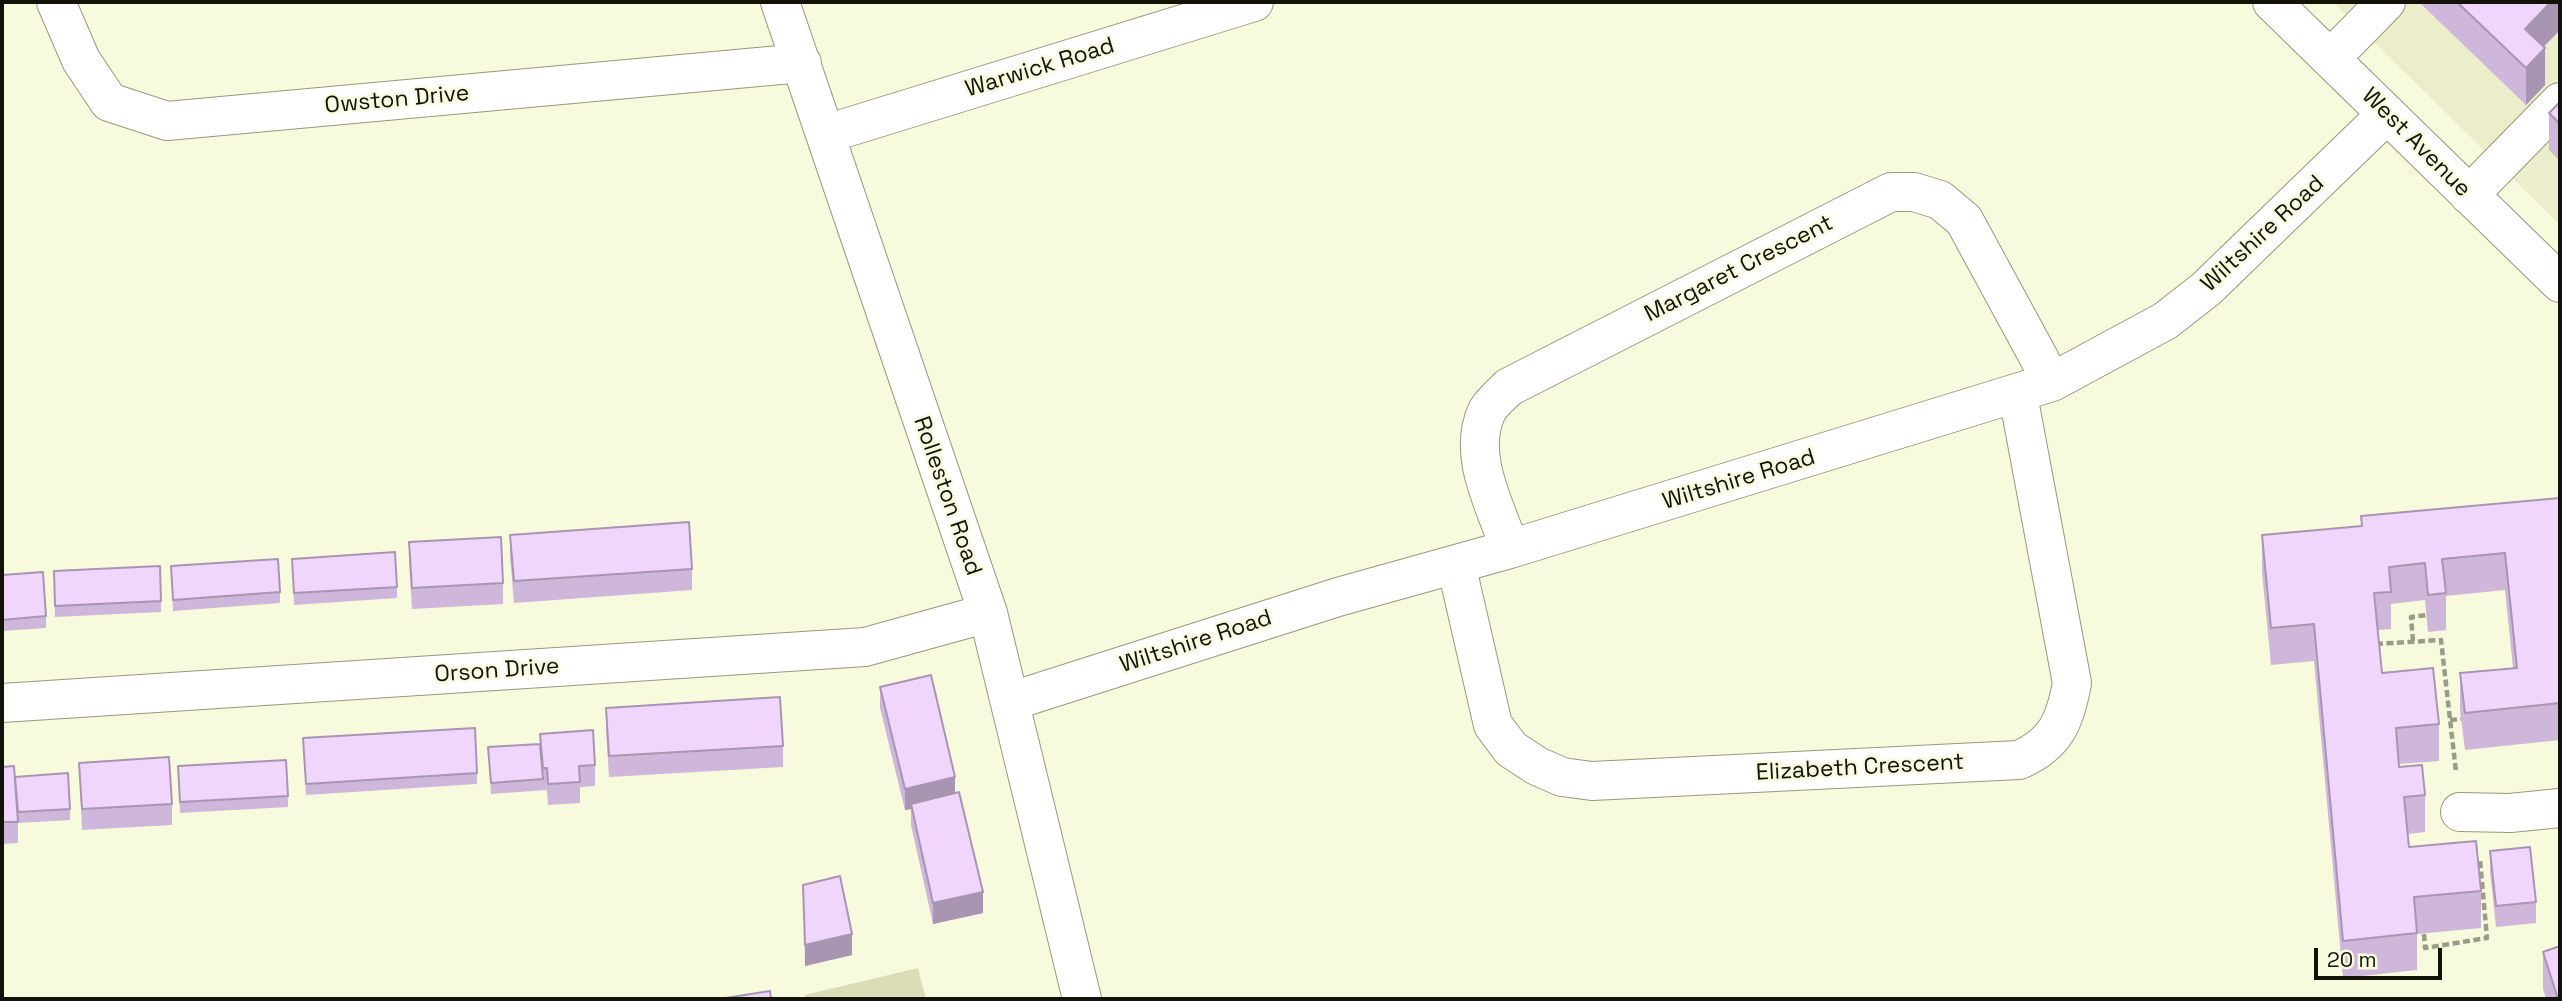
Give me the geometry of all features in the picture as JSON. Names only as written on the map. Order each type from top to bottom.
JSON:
[{"type":"street","name":"Owston Drive","points":[[56,2],[81,60],[109,102],[166,121],[802,62]]},
{"type":"street","name":"Rolleston Road","points":[[780,2],[988,613],[1012,701],[1082,999]]},
{"type":"street","name":"Warwick Road","points":[[826,134],[1254,2]]},
{"type":"street","name":"West Avenue","points":[[2272,2],[2560,283]]},
{"type":"street","points":[[2331,58],[2386,2]]},
{"type":"street","points":[[2469,195],[2560,102]]},
{"type":"street","name":"Wiltshire Road","points":[[1012,701],[1338,597],[1510,549],[2035,389],[2165,321],[2206,289],[2387,114]]},
{"type":"street","name":"Margaret Crescent","points":[[1510,549],[1478,455],[1480,429],[1488,409],[1509,387],[1891,192],[1914,192],[1940,200],[1964,220],[2035,389]]},
{"type":"street","name":"Elizabeth Crescent","points":[[1456,564],[1493,725],[1511,750],[1562,777],[1592,781],[2019,760],[2041,750],[2056,733],[2067,710],[2071,683],[2035,389]]},
{"type":"street","name":"Orson Drive","points":[[2,703],[864,647],[988,613]]},
{"type":"street","points":[[2460,812],[2510,813],[2560,808]]},
{"type":"path","points":[[2413,641],[2411,617],[2427,615]]},
{"type":"path","points":[[2376,643],[2441,640],[2464,861],[2480,860],[2487,938],[2425,948],[2424,934]]},
{"type":"path","points":[[2450,720],[2461,719]]},
{"type":"shaded area","points":[[2333,2],[2560,2],[2560,225]]},
{"type":"shaded area","points":[[918,968],[926,999],[806,999],[805,995]]},
{"type":"building","points":[[2457,2],[2551,2],[2525,29],[2545,48],[2526,68]]},
{"type":"building","points":[[2560,102],[2560,124],[2549,113]]},
{"type":"building","points":[[2560,498],[2560,703],[2465,713],[2460,673],[2517,668],[2505,553],[2442,559],[2446,593],[2428,595],[2425,563],[2389,567],[2391,592],[2374,593],[2382,673],[2433,668],[2439,724],[2396,728],[2399,767],[2422,765],[2425,795],[2404,797],[2409,847],[2476,841],[2481,891],[2414,897],[2417,933],[2343,941],[2314,624],[2271,628],[2262,535],[2362,526],[2361,516]]},
{"type":"building","points":[[689,522],[692,569],[514,581],[510,535]]},
{"type":"building","points":[[501,537],[503,583],[412,588],[409,542]]},
{"type":"building","points":[[395,552],[397,587],[294,593],[292,559]]},
{"type":"building","points":[[278,559],[280,592],[173,600],[171,566]]},
{"type":"building","points":[[160,566],[161,601],[55,606],[54,571]]},
{"type":"building","points":[[43,572],[46,616],[2,620],[2,575]]},
{"type":"building","points":[[931,675],[955,777],[905,789],[880,687]]},
{"type":"building","points":[[780,697],[783,746],[609,756],[606,708]]},
{"type":"building","points":[[475,728],[477,773],[306,784],[303,738]]},
{"type":"building","points":[[593,730],[595,765],[579,766],[580,782],[548,784],[547,768],[543,768],[540,734]]},
{"type":"building","points":[[540,744],[543,779],[491,783],[488,747]]},
{"type":"building","points":[[169,757],[172,804],[82,809],[79,763]]},
{"type":"building","points":[[286,760],[288,796],[180,802],[178,766]]},
{"type":"building","points":[[14,766],[18,822],[2,822],[2,767]]},
{"type":"building","points":[[68,773],[70,809],[18,812],[15,777]]},
{"type":"building","points":[[959,792],[983,892],[933,903],[911,804]]},
{"type":"building","points":[[2530,847],[2536,902],[2496,906],[2490,851]]},
{"type":"building","points":[[840,876],[852,934],[805,945],[803,885]]},
{"type":"building","points":[[2560,946],[2560,999],[2558,999],[2543,952]]},
{"type":"building","points":[[770,991],[771,999],[719,999]]}]
